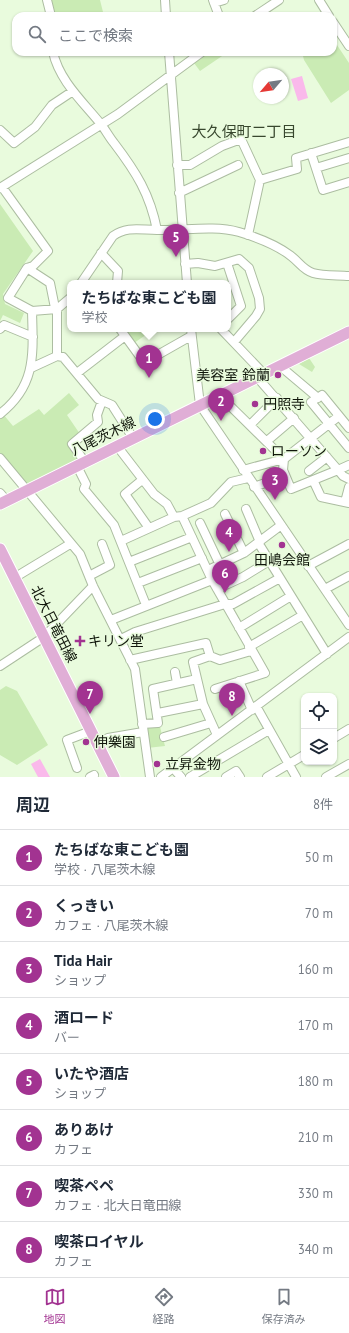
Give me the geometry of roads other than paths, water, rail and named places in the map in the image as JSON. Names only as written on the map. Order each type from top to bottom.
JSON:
[{"type":"main road","name":"八尾茨木線","points":[[2,499],[27,491],[349,332]]},
{"type":"main road","name":"北大日竜田線","points":[[0,550],[114,777]]},
{"type":"street","points":[[46,0],[50,12]]},
{"type":"street","points":[[165,0],[166,12]]},
{"type":"street","points":[[218,12],[214,1],[224,0]]},
{"type":"street","points":[[261,12],[279,0]]},
{"type":"street","points":[[319,0],[326,12]]},
{"type":"street","points":[[337,28],[349,46]]},
{"type":"street","points":[[54,56],[55,64],[73,91],[101,125],[141,181],[150,202],[156,230]]},
{"type":"street","points":[[169,56],[186,280]]},
{"type":"street","points":[[67,300],[56,308],[32,311],[8,298],[28,268],[33,266],[48,251],[1,187],[101,125],[196,56]]},
{"type":"street","points":[[0,130],[14,143],[34,127],[52,105],[73,91]]},
{"type":"street","points":[[177,165],[190,165],[222,146],[241,139],[260,180],[248,235]]},
{"type":"street","points":[[260,180],[297,169],[296,158],[349,142]]},
{"type":"street","points":[[311,153],[323,190],[349,182]]},
{"type":"street","points":[[316,168],[349,158]]},
{"type":"street","points":[[179,193],[238,166]]},
{"type":"street","points":[[83,280],[113,236],[120,231],[134,229],[156,230],[217,228],[248,235],[291,256],[304,269],[313,273],[349,276]]},
{"type":"street","points":[[101,253],[118,272],[117,280]]},
{"type":"street","points":[[185,264],[198,263],[215,266],[239,259],[249,268],[259,298],[260,309],[234,342]]},
{"type":"street","points":[[227,263],[241,306],[231,316]]},
{"type":"street","points":[[28,268],[50,283],[56,308],[57,356]]},
{"type":"street","points":[[0,414],[20,394],[31,368],[33,337],[32,311]]},
{"type":"street","points":[[0,329],[4,325],[33,337]]},
{"type":"street","points":[[122,332],[142,358],[147,361],[191,332],[200,405],[280,526],[349,625]]},
{"type":"street","points":[[225,332],[277,398],[343,476],[349,479]]},
{"type":"street","points":[[77,373],[125,336]]},
{"type":"street","points":[[31,368],[57,356],[63,357],[98,399],[112,405],[133,438]]},
{"type":"street","points":[[280,366],[318,398]]},
{"type":"street","points":[[349,428],[322,395],[311,402],[349,448]]},
{"type":"street","points":[[220,396],[284,459]]},
{"type":"street","points":[[250,425],[277,398]]},
{"type":"street","points":[[102,401],[97,415],[98,422],[72,444],[81,464],[86,484],[84,489],[114,525],[146,605]]},
{"type":"street","points":[[243,470],[284,459],[339,416]]},
{"type":"street","points":[[267,442],[294,418]]},
{"type":"street","points":[[117,446],[154,494],[167,504],[178,516],[192,537],[212,580],[265,674],[215,689]]},
{"type":"street","points":[[0,458],[70,544],[80,554],[93,586],[121,639],[135,669],[150,777]]},
{"type":"street","points":[[309,471],[328,458]]},
{"type":"street","points":[[254,487],[276,479],[282,470],[284,459]]},
{"type":"street","points":[[282,470],[291,489],[349,466]]},
{"type":"street","points":[[121,541],[210,503],[231,482],[248,478]]},
{"type":"street","points":[[142,480],[125,494],[149,528]]},
{"type":"street","points":[[313,480],[321,497],[347,503],[349,488]]},
{"type":"street","points":[[246,509],[259,543],[269,561],[327,654]]},
{"type":"street","points":[[225,514],[244,553]]},
{"type":"street","points":[[200,522],[220,565]]},
{"type":"street","points":[[208,570],[244,553],[280,526]]},
{"type":"street","points":[[129,562],[192,537]]},
{"type":"street","points":[[14,578],[70,544]]},
{"type":"street","points":[[89,576],[110,566],[102,544]]},
{"type":"street","points":[[308,566],[349,544]]},
{"type":"street","points":[[138,583],[202,558]]},
{"type":"street","points":[[217,589],[269,561]]},
{"type":"street","points":[[324,589],[349,576]]},
{"type":"street","points":[[121,639],[135,632],[225,604],[233,604],[244,600],[280,578]]},
{"type":"street","points":[[111,620],[212,580]]},
{"type":"street","points":[[0,666],[44,637],[93,586]]},
{"type":"street","points":[[239,628],[291,596]]},
{"type":"street","points":[[217,735],[203,704],[193,662],[210,656],[220,660],[250,649],[303,615]]},
{"type":"street","points":[[161,777],[349,637]]},
{"type":"street","points":[[130,660],[206,643],[210,656]]},
{"type":"street","points":[[175,672],[178,683]]},
{"type":"street","points":[[97,743],[108,738],[158,723],[158,713],[153,689],[197,679]]},
{"type":"street","points":[[239,681],[296,777]]},
{"type":"street","points":[[158,713],[203,704]]},
{"type":"street","points":[[164,737],[212,723]]},
{"type":"street","points":[[337,736],[349,729]]},
{"type":"street","points":[[190,777],[269,730]]},
{"type":"street","points":[[77,768],[67,740],[91,731]]},
{"type":"street","points":[[267,777],[301,757]]},
{"type":"street","points":[[326,777],[349,764]]},
{"type":"street","points":[[173,768],[181,777]]},
{"type":"street","points":[[226,777],[236,771],[240,777]]},
{"type":"place","name":"いたや酒店","points":[[176,257]]},
{"type":"place","name":"美容室 鈴蘭","points":[[278,375]]},
{"type":"place","name":"たちばな東こども園","points":[[149,378]]},
{"type":"place","name":"円照寺","points":[[255,404]]},
{"type":"place","name":"くっきい","points":[[221,421]]},
{"type":"place","name":"ローソン","points":[[263,451]]},
{"type":"place","name":"Tida Hair","points":[[275,500]]},
{"type":"place","name":"田嶋会館","points":[[282,545]]},
{"type":"place","name":"酒ロード","points":[[229,552]]},
{"type":"place","name":"ありあけ","points":[[225,593]]},
{"type":"place","name":"キリン堂","points":[[80,641]]},
{"type":"place","name":"喫茶ペペ","points":[[90,714]]},
{"type":"place","name":"喫茶ロイヤル","points":[[232,716]]},
{"type":"place","name":"伸樂園","points":[[86,742]]},
{"type":"place","name":"立昇金物","points":[[157,764]]},
{"type":"district","name":"大久保町二丁目","points":[[244,132]]}]
